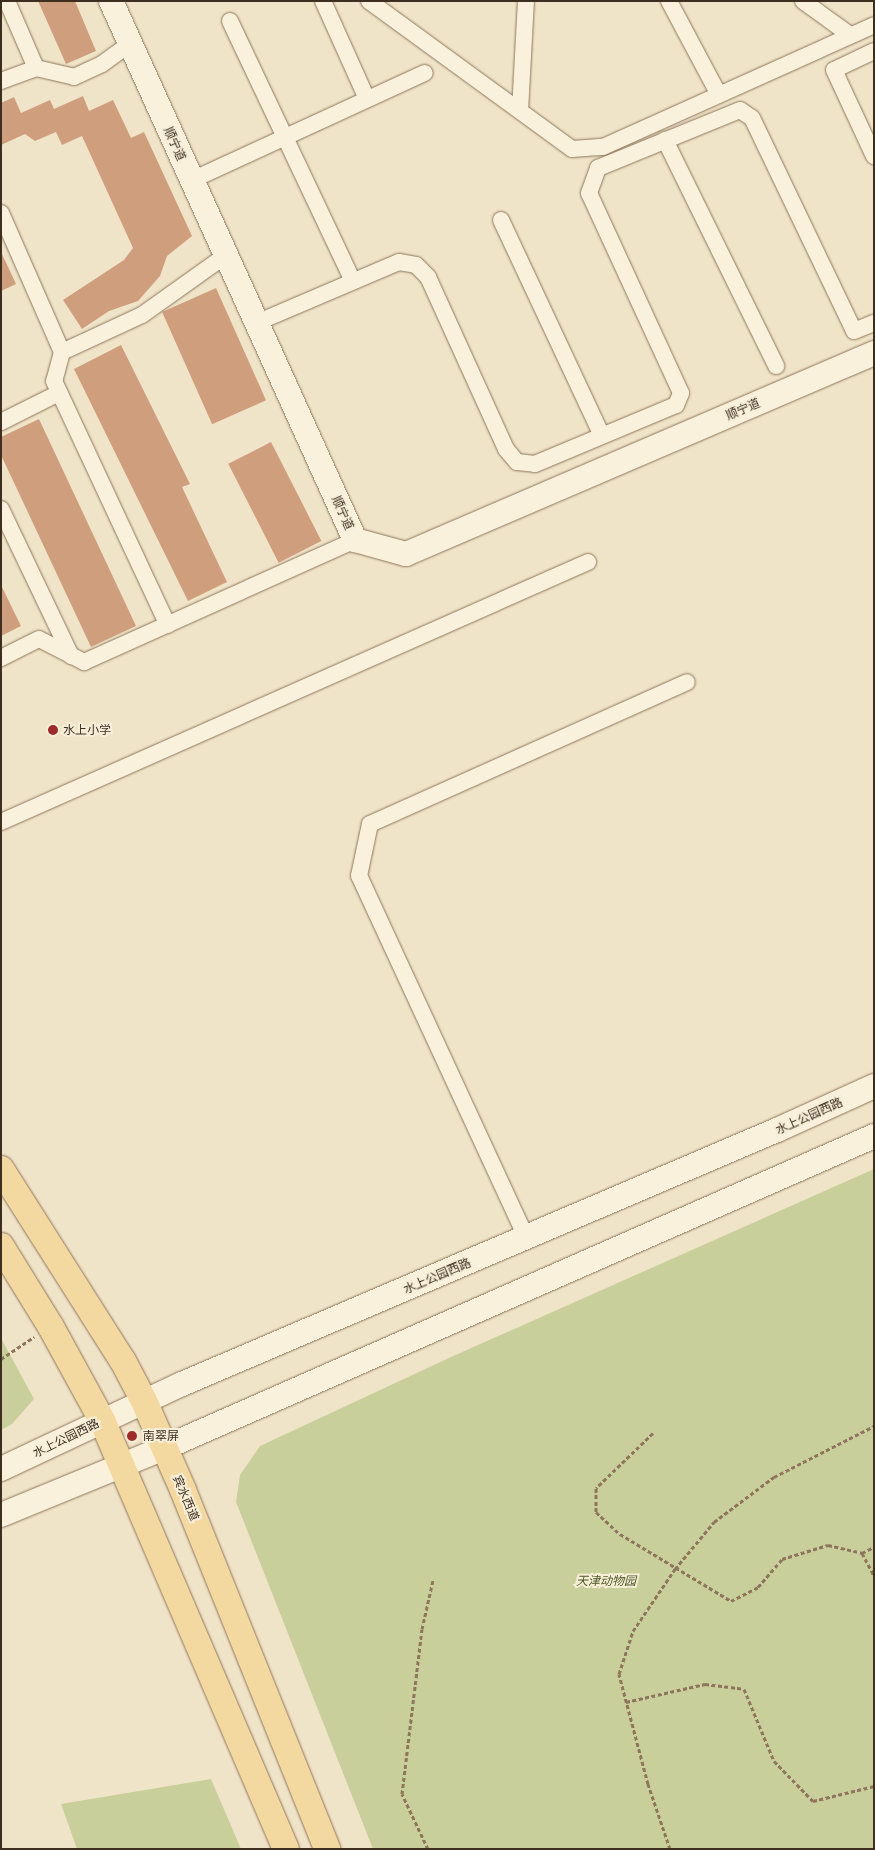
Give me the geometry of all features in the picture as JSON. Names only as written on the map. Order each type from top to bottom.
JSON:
[{"type":"main road","name":"顺宁道","points":[[110,1],[355,540],[406,554],[874,353]]},
{"type":"main road","name":"水上公园西路","points":[[1,1469],[144,1401],[874,1086]]},
{"type":"main road","points":[[1,1515],[123,1466],[453,1319],[874,1136]]},
{"type":"main road","name":"宾水西道","points":[[1,1169],[123,1361],[144,1401],[327,1849]]},
{"type":"main road","points":[[1,1246],[51,1327],[102,1420],[286,1849]]},
{"type":"street","points":[[7,1],[36,68]]},
{"type":"street","points":[[323,1],[367,99]]},
{"type":"street","points":[[369,1],[572,149],[604,147],[874,24]]},
{"type":"street","points":[[520,111],[526,1]]},
{"type":"street","points":[[669,1],[719,95]]},
{"type":"street","points":[[803,1],[850,35]]},
{"type":"street","points":[[230,21],[353,281]]},
{"type":"street","points":[[1,81],[36,68],[74,77],[102,64],[130,44]]},
{"type":"street","points":[[874,51],[834,70],[874,156]]},
{"type":"street","points":[[192,180],[425,73]]},
{"type":"street","points":[[256,323],[398,262],[416,265],[428,277],[506,449],[517,462],[535,464],[676,405],[681,393],[589,194],[598,168],[740,110],[752,118],[854,331],[874,323]]},
{"type":"street","points":[[665,140],[776,366]]},
{"type":"street","points":[[1,213],[62,352],[54,381],[168,625]]},
{"type":"street","points":[[501,220],[602,436]]},
{"type":"street","points":[[62,352],[142,315],[226,255]]},
{"type":"street","points":[[1,422],[59,393]]},
{"type":"street","points":[[1,509],[71,656]]},
{"type":"street","points":[[1,658],[39,639],[84,662],[355,540]]},
{"type":"street","points":[[1,822],[588,562]]},
{"type":"street","points":[[526,1237],[359,876],[370,824],[687,682]]},
{"type":"path","points":[[1,1359],[51,1327]]},
{"type":"path","points":[[670,1849],[648,1784],[619,1674],[632,1631],[676,1569],[714,1522],[774,1477],[874,1426]]},
{"type":"path","points":[[653,1433],[596,1488],[596,1512],[620,1534],[731,1601],[758,1587],[782,1559],[828,1544],[862,1553],[874,1547]]},
{"type":"path","points":[[862,1553],[874,1576]]},
{"type":"path","points":[[428,1849],[402,1794],[422,1629],[433,1580]]},
{"type":"path","points":[[626,1702],[705,1684],[744,1689],[774,1760],[813,1801],[874,1786]]},
{"type":"green space","name":"天津动物园","points":[[874,1169],[874,1849],[373,1849],[236,1502],[240,1475],[260,1446],[451,1357]]},
{"type":"green space","points":[[1,1338],[34,1399],[12,1424],[1,1430]]},
{"type":"green space","points":[[211,1779],[241,1849],[77,1849],[61,1804]]},
{"type":"building","points":[[38,1],[75,1],[96,51],[66,64]]},
{"type":"building","points":[[83,96],[89,111],[113,100],[131,138],[144,132],[192,236],[167,256],[160,276],[138,301],[109,311],[82,329],[63,300],[124,260],[133,248],[82,136],[62,145],[56,132],[35,141],[25,134],[1,145],[1,103],[14,97],[21,113],[50,100],[54,109]]},
{"type":"building","points":[[1,252],[16,284],[1,291]]},
{"type":"building","points":[[216,288],[266,400],[212,424],[162,312]]},
{"type":"building","points":[[121,345],[190,484],[182,487],[227,582],[188,601],[74,369]]},
{"type":"building","points":[[39,419],[136,626],[91,647],[1,455],[1,437]]},
{"type":"building","points":[[271,442],[321,541],[279,563],[228,464]]},
{"type":"building","points":[[1,585],[21,626],[1,636]]},
{"type":"place","name":"水上小学","points":[[53,730]]},
{"type":"place","name":"南翠屏","points":[[132,1436]]}]
